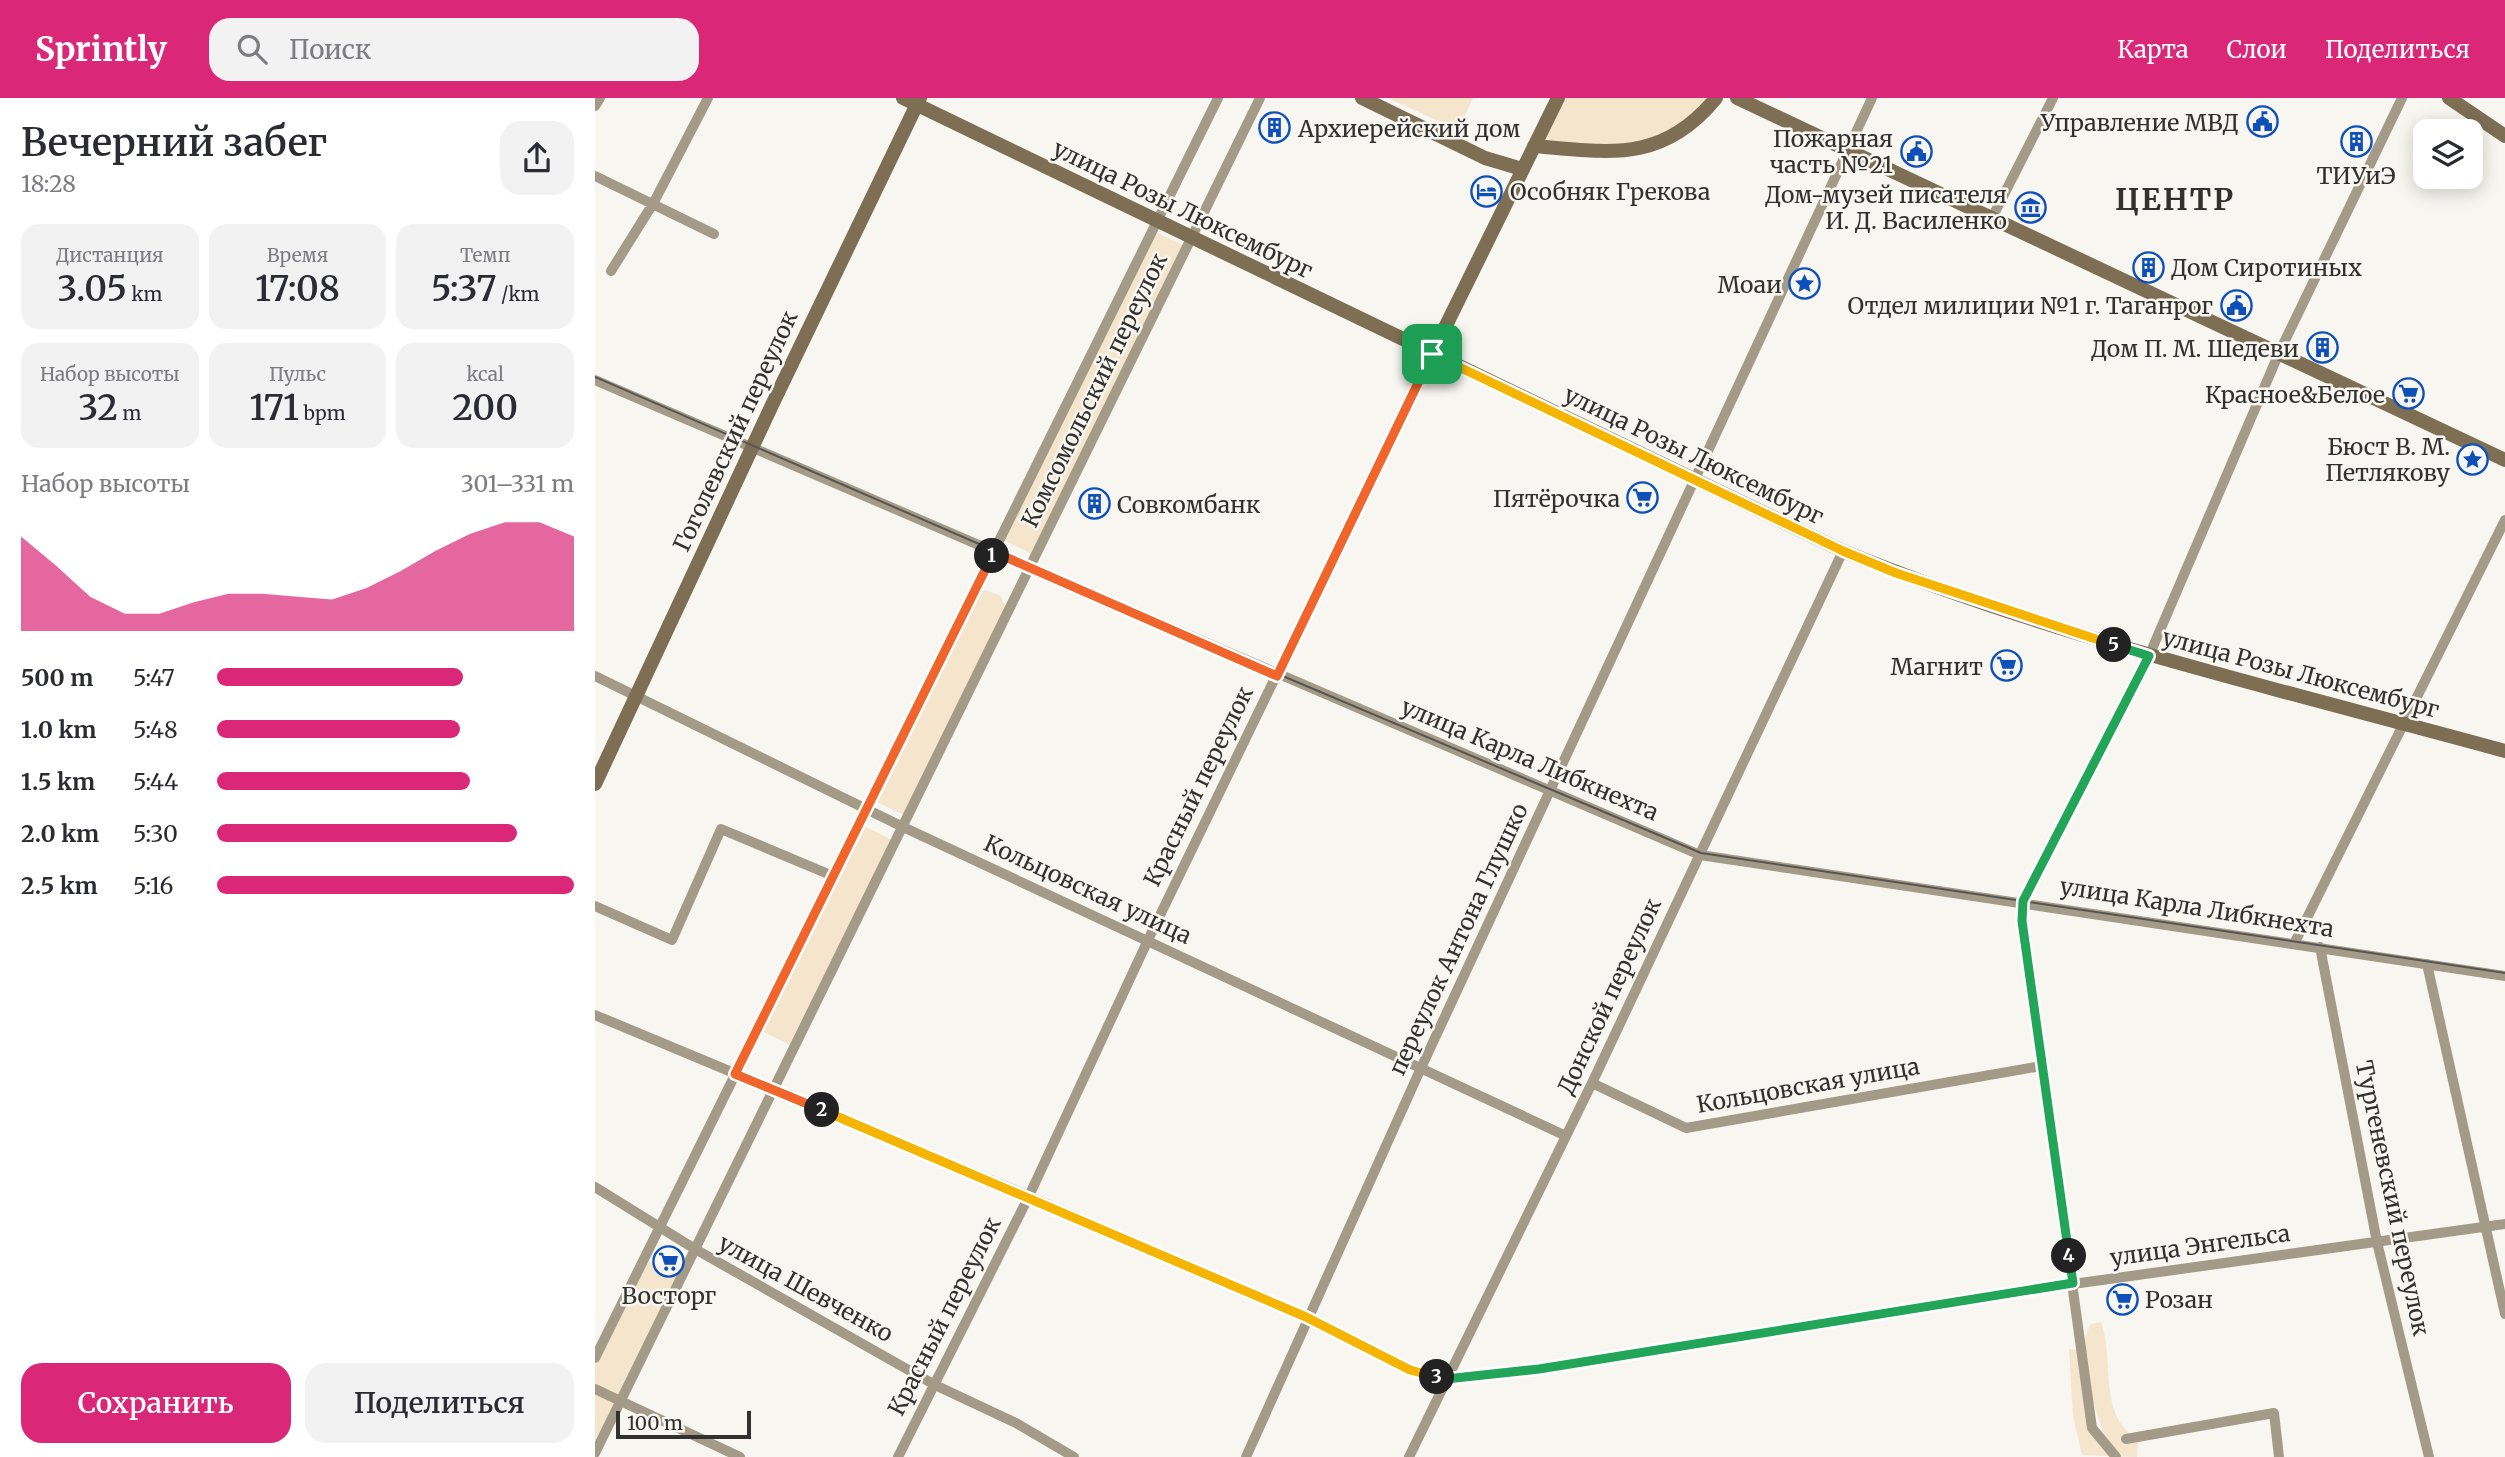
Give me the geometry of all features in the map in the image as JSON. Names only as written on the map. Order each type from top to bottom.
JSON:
[{"type":"street","points":[[595,106],[600,98]]},
{"type":"street","points":[[611,271],[654,202],[708,98]]},
{"type":"street","name":"улица Розы Люксембург","points":[[903,98],[919,101],[1157,222],[1693,480],[1896,573],[2149,656],[2505,751]]},
{"type":"street","name":"Комсомольский переулок","points":[[595,1358],[1218,98]]},
{"type":"street","name":"Комсомольский переулок","points":[[595,1453],[1260,98]]},
{"type":"street","points":[[1362,98],[1485,158],[1523,169]]},
{"type":"street","name":"Красный переулок","points":[[898,1457],[1029,1196],[1149,940],[1558,98]]},
{"type":"street","points":[[1534,146],[1587,153],[1630,151],[1648,147],[1682,129],[1716,98]]},
{"type":"street","points":[[1737,98],[2505,460]]},
{"type":"street","name":"переулок Антона Глушко","points":[[1246,1457],[1306,1317],[1872,98]]},
{"type":"street","points":[[1992,218],[2053,98]]},
{"type":"street","points":[[2116,1457],[2092,1428],[2022,921],[2023,901],[2149,656],[2279,353],[2402,98]]},
{"type":"street","points":[[2449,98],[2505,136]]},
{"type":"street","name":"Гоголевский переулок","points":[[595,784],[752,448],[919,101]]},
{"type":"street","points":[[595,176],[654,202],[715,234]]},
{"type":"street","name":"улица Карла Либкнехта","points":[[595,380],[1277,676],[1550,789],[1700,855],[2023,901],[2505,976]]},
{"type":"street","points":[[2295,942],[2406,724],[2505,520]]},
{"type":"street","name":"Донской переулок","points":[[1409,1457],[1592,1083],[1843,551]]},
{"type":"street","name":"Кольцовская улица","points":[[595,676],[902,827],[1566,1136]]},
{"type":"street","points":[[595,906],[672,940],[721,829],[833,876]]},
{"type":"street","name":"Тургеневский переулок","points":[[2320,947],[2377,1242],[2429,1457]]},
{"type":"street","points":[[2427,964],[2505,1314]]},
{"type":"street","name":"улица Энгельса","points":[[595,1015],[1029,1196],[1306,1317],[1410,1370],[1446,1379],[1539,1369],[2073,1283],[2505,1224]]},
{"type":"street","name":"Кольцовская улица","points":[[1592,1083],[1686,1128],[2041,1066]]},
{"type":"street","name":"улица Шевченко","points":[[595,1187],[695,1249],[935,1385],[1016,1423],[1074,1457]]},
{"type":"street","points":[[595,1389],[740,1457]]},
{"type":"street","points":[[2126,1439],[2274,1413],[2279,1457]]},
{"type":"shaded area","points":[[1388,98],[1473,98],[1458,130]]},
{"type":"shaded area","points":[[1564,98],[1707,98],[1679,127],[1633,147],[1548,141],[1546,134]]},
{"type":"shaded area","points":[[1156,232],[1184,246],[1032,554],[1004,540]]},
{"type":"shaded area","points":[[985,590],[1001,596],[1006,610],[904,815],[873,800],[979,592]]},
{"type":"shaded area","points":[[862,825],[892,840],[790,1045],[760,1030]]},
{"type":"shaded area","points":[[647,1261],[678,1276],[595,1442],[595,1366]]},
{"type":"shaded area","points":[[2101,1322],[2112,1402],[2125,1429],[2138,1439],[2137,1457],[2082,1455],[2073,1416],[2069,1349],[2077,1350],[2093,1422],[2104,1434],[2085,1363],[2086,1335],[2091,1324]]},
{"type":"tram line","points":[[595,377],[1278,674],[1701,853],[2505,973]]},
{"type":"place","name":"Управление МВД","points":[[2262,122]]},
{"type":"place","name":"Архиерейский дом","points":[[1275,128]]},
{"type":"place","name":"ТИУиЭ","points":[[2356,141]]},
{"type":"place","name":"Пожарная часть №21","points":[[1916,151]]},
{"type":"place","name":"Особняк Грекова","points":[[1487,191]]},
{"type":"place","name":"Дом-музей писателя И. Д. Василенко","points":[[2030,207]]},
{"type":"place","name":"Дом Сиротиных","points":[[2148,267]]},
{"type":"place","name":"Моаи","points":[[1805,284]]},
{"type":"place","name":"Отдел милиции №1 г. Таганрог","points":[[2236,305]]},
{"type":"place","name":"Дом П. М. Шедеви","points":[[2322,348]]},
{"type":"place","name":"Красное&Белое","points":[[2408,394]]},
{"type":"place","name":"Бюст В. М. Петлякову","points":[[2473,459]]},
{"type":"place","name":"Пятёрочка","points":[[1643,498]]},
{"type":"place","name":"Совкомбанк","points":[[1094,504]]},
{"type":"place","name":"Магнит","points":[[2006,666]]},
{"type":"place","name":"Восторг","points":[[669,1261]]},
{"type":"place","name":"Розан","points":[[2122,1299]]},
{"type":"district","name":"ЦЕНТР","points":[[2175,199]]},
{"type":"route","points":[[1432,354],[1843,551],[1896,573],[2149,656],[2023,901],[2022,921],[2073,1283],[1539,1369],[1446,1379],[1410,1370],[1306,1317],[1029,1196],[735,1074],[994,552],[1277,676],[1432,354]]}]
